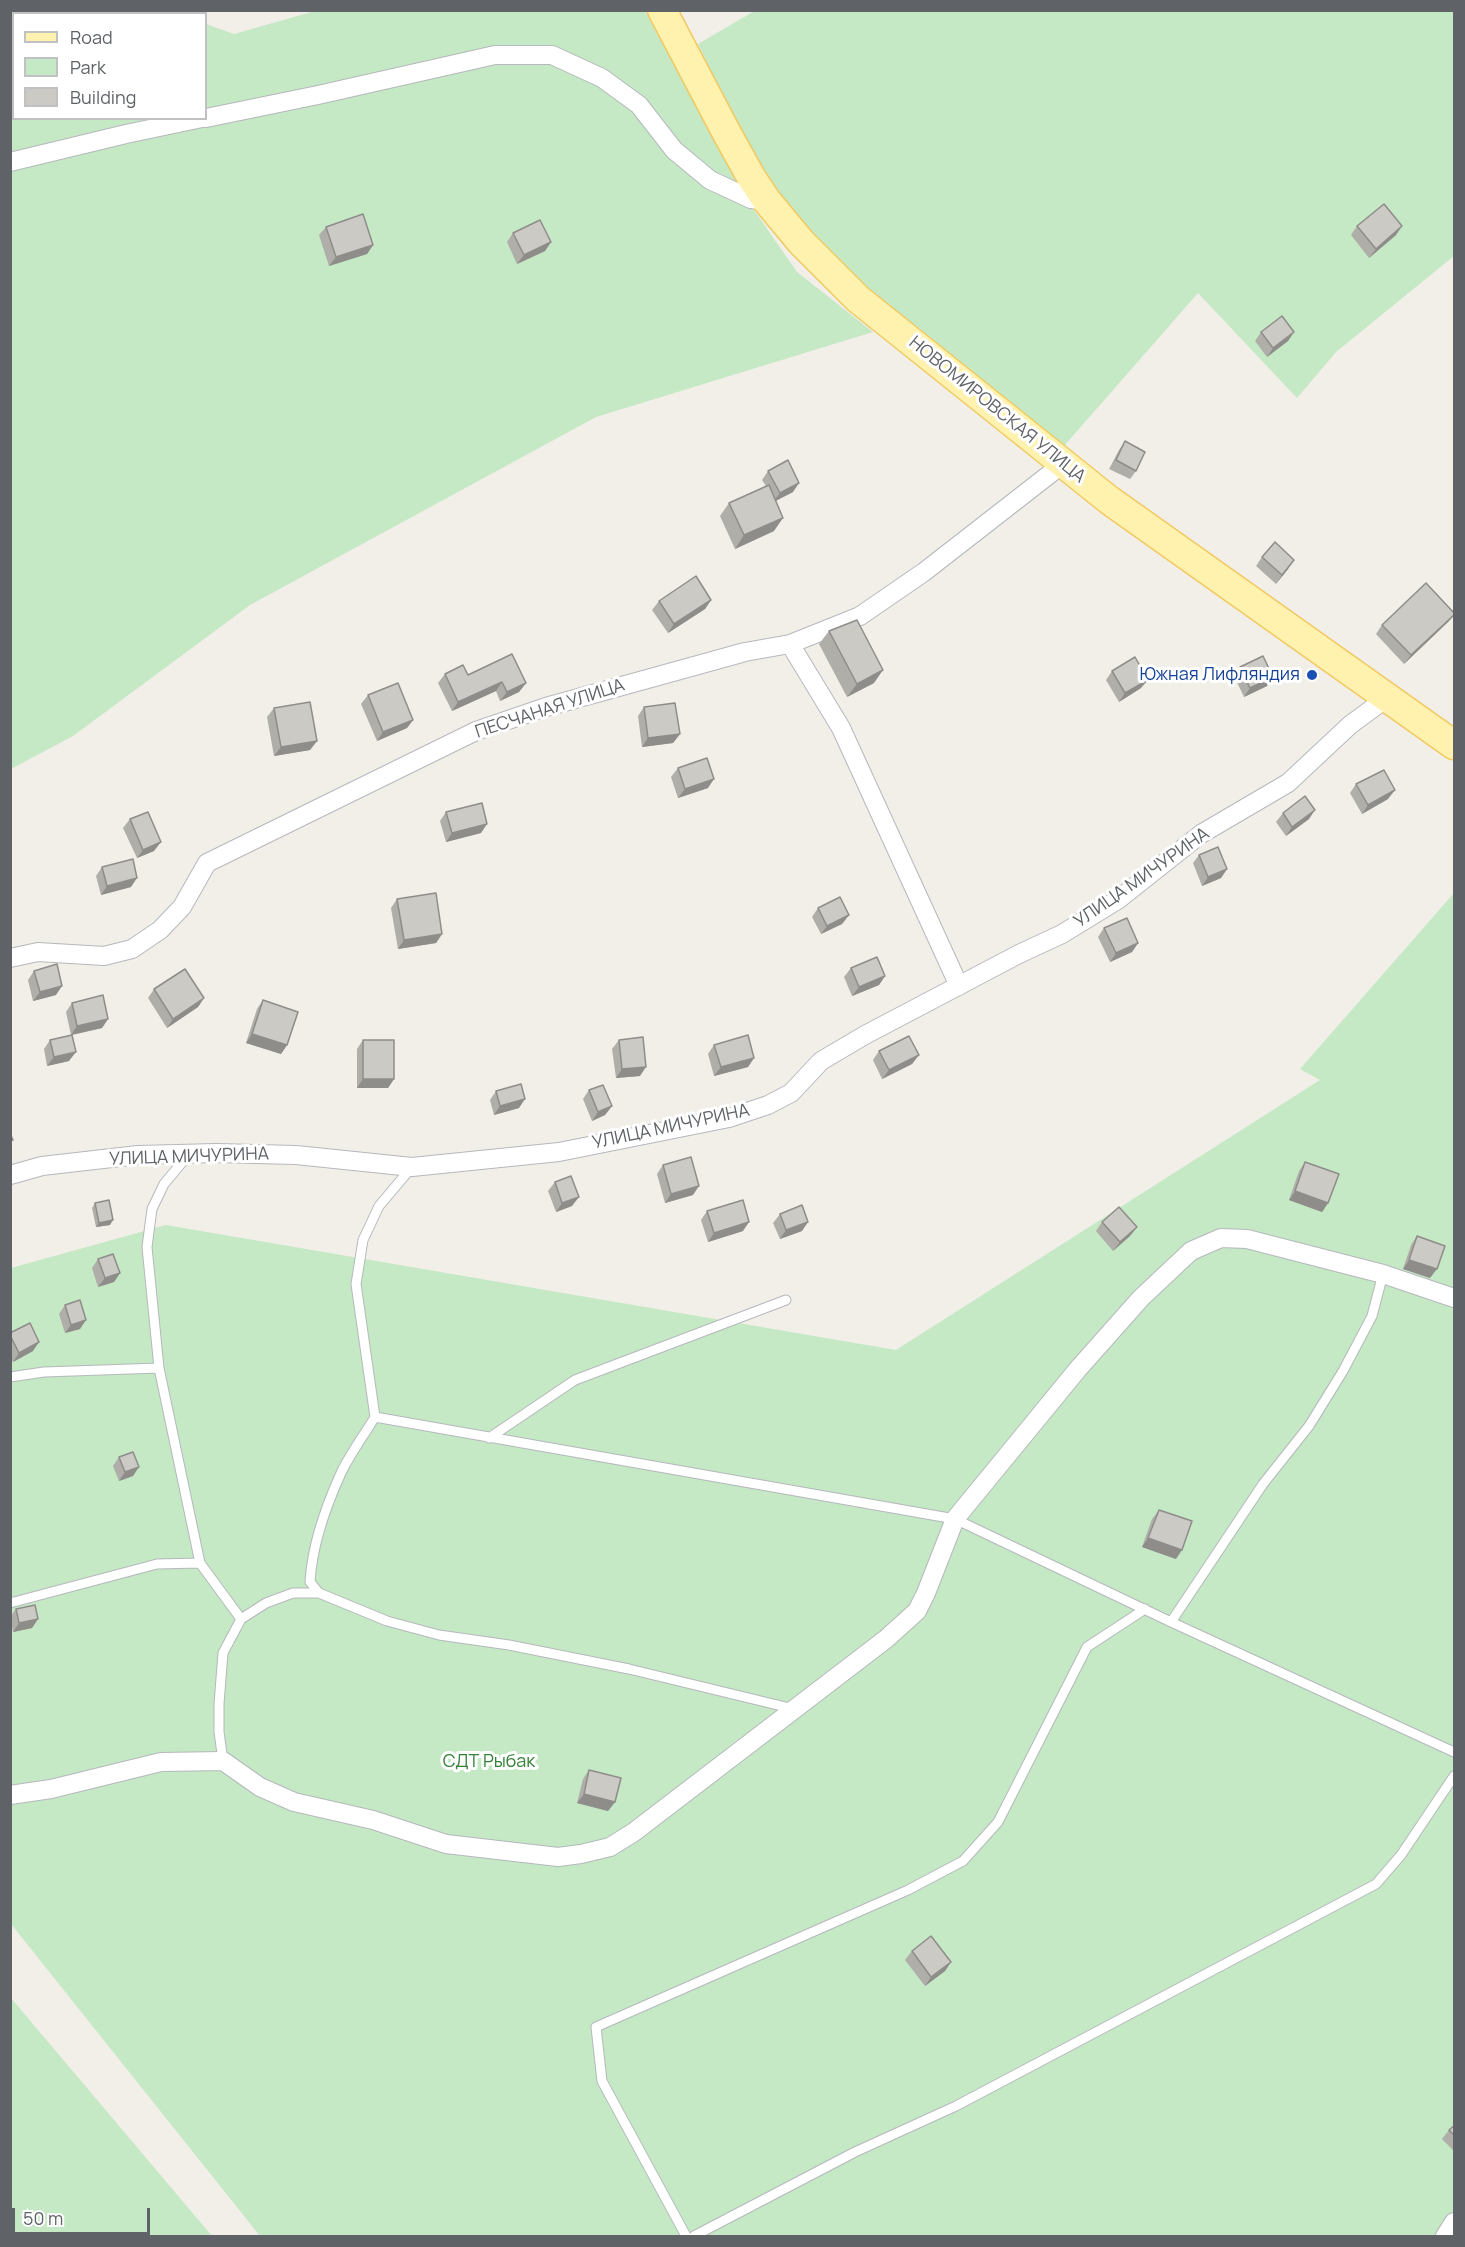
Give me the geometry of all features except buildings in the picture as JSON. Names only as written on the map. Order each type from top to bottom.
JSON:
[{"type":"main road","name":"НОВОМИРОВСКАЯ УЛИЦА","points":[[662,10],[740,157],[767,201],[801,242],[858,299],[1109,500],[1455,745]]},
{"type":"street","points":[[207,117],[495,55],[552,55],[602,78],[639,105],[674,150],[710,180],[751,199],[767,201]]},
{"type":"street","points":[[10,162],[194,120]]},
{"type":"street","name":"ПЕСЧАНАЯ УЛИЦА","points":[[10,958],[38,952],[104,956],[132,949],[160,930],[182,907],[207,863],[476,731],[546,707],[745,652],[790,644],[860,616],[924,572],[1064,463]]},
{"type":"street","points":[[790,644],[841,728],[959,986]]},
{"type":"street","name":"УЛИЦА МИЧУРИНА","points":[[10,1175],[42,1166],[138,1155],[296,1155],[412,1167],[559,1152],[729,1118],[748,1112],[791,1093],[821,1061],[903,1013],[1062,934],[1119,899],[1202,834],[1288,783],[1350,725],[1388,697]]},
{"type":"street","points":[[10,1795],[51,1789],[161,1762],[223,1761],[260,1786],[294,1802],[374,1820],[446,1844],[558,1857],[610,1847],[634,1832],[886,1639],[917,1611],[955,1519],[1078,1369],[1141,1298],[1191,1251],[1221,1238],[1247,1239],[1383,1274],[1455,1298]]},
{"type":"street","points":[[1445,2236],[1455,2222]]},
{"type":"lane","points":[[189,1154],[164,1184],[152,1209],[147,1247],[159,1368],[200,1563],[241,1619]]},
{"type":"lane","points":[[319,1593],[310,1582],[311,1568],[324,1520],[342,1472],[375,1417],[356,1284],[363,1240],[378,1206],[412,1167]]},
{"type":"lane","points":[[1171,1622],[1263,1484],[1309,1426],[1343,1371],[1372,1316],[1383,1274]]},
{"type":"lane","points":[[489,1438],[575,1380],[786,1300]]},
{"type":"lane","points":[[10,1377],[45,1372],[159,1368]]},
{"type":"lane","points":[[375,1417],[955,1519],[1171,1622],[1455,1752]]},
{"type":"lane","points":[[10,1603],[157,1564],[200,1563]]},
{"type":"lane","points":[[223,1761],[219,1732],[219,1704],[223,1653],[241,1619],[266,1603],[293,1593],[319,1593],[387,1621],[439,1635],[509,1645],[629,1669],[794,1709]]},
{"type":"lane","points":[[686,2236],[602,2081],[596,2028],[908,1890],[963,1861],[998,1822],[1087,1647],[1145,1609]]},
{"type":"lane","points":[[693,2236],[855,2152],[956,2106],[1376,1884],[1401,1855],[1455,1776]]},
{"type":"green space","points":[[172,10],[174,12],[12,12],[12,120],[207,120],[207,24],[234,34],[315,11],[645,11],[747,200],[797,272],[873,332],[596,417],[250,605],[73,736],[11,769],[11,11]]},
{"type":"green space","points":[[756,10],[1454,11],[1454,256],[1336,352],[1297,398],[1198,293],[1064,446],[986,388],[843,268],[788,214],[735,124],[698,44]]},
{"type":"green space","name":"СДТ Рыбак","points":[[1454,893],[1454,2236],[260,2236],[11,1924],[11,1268],[166,1225],[896,1350],[1320,1080],[1300,1069]]},
{"type":"green space","points":[[11,1998],[212,2236],[11,2236]]},
{"type":"place","name":"Южная Лифляндия","points":[[1312,675]]}]
